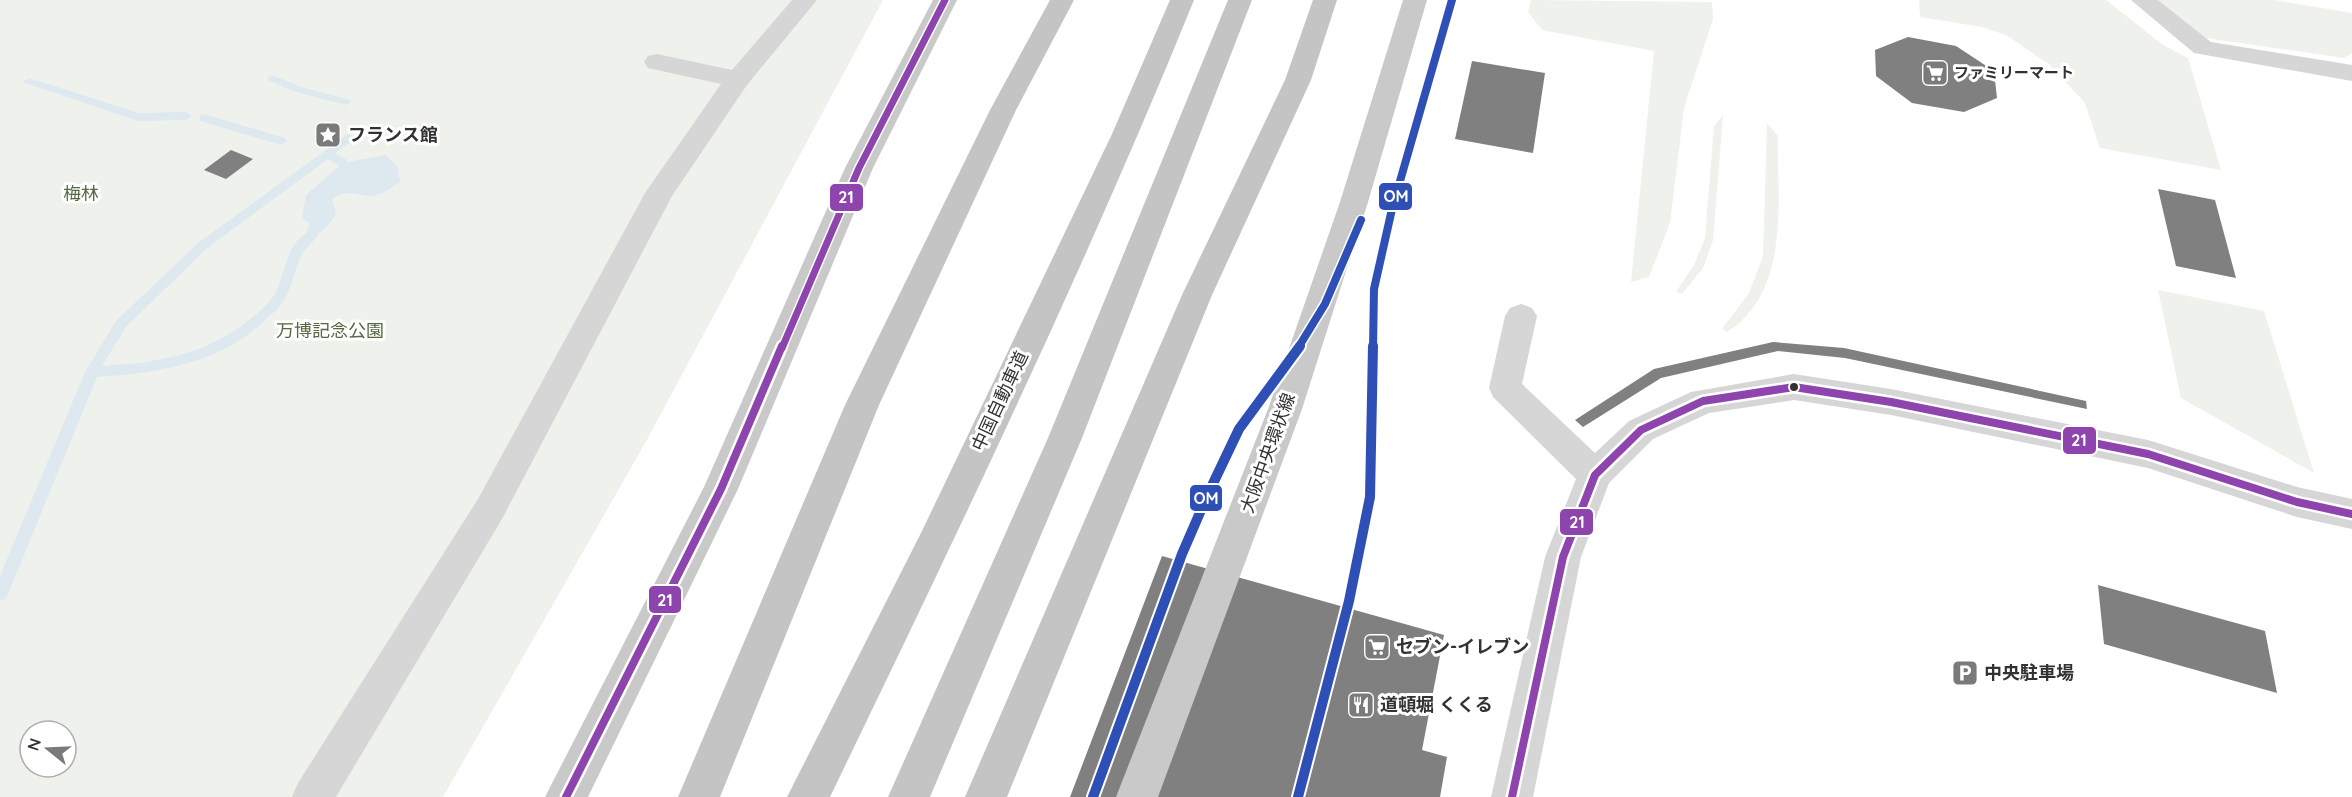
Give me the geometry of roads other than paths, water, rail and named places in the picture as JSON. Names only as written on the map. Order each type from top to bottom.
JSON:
[{"type":"highway","points":[[699,797],[862,405],[1003,110],[1062,0]]},
{"type":"highway","name":"中国自動車道","points":[[808,797],[936,538],[1126,134],[1182,0]]},
{"type":"highway","points":[[909,797],[1074,416],[1240,0]]},
{"type":"highway","points":[[986,797],[1197,295],[1298,80],[1325,0]]},
{"type":"main road","points":[[566,797],[720,489],[859,168],[945,0]]},
{"type":"main road","name":"大阪中央環状線","points":[[1137,797],[1284,409],[1354,202],[1415,0]]},
{"type":"lane","points":[[313,797],[490,509],[659,193],[738,79],[806,0]]},
{"type":"lane","points":[[2143,0],[2203,48],[2352,73]]},
{"type":"lane","points":[[657,62],[738,79]]},
{"type":"lane","points":[[1521,316],[1504,388],[1596,476]]},
{"type":"lane","points":[[1512,797],[1563,557],[1596,476],[1641,430],[1703,401],[1794,387],[1891,402],[2148,454],[2297,502],[2352,514]]},
{"type":"waterway","points":[[272,78],[297,89],[346,102]]},
{"type":"waterway","points":[[29,81],[138,117],[186,116]]},
{"type":"waterway","points":[[204,118],[281,141]]},
{"type":"waterway","points":[[327,153],[348,138]]},
{"type":"waterway","points":[[92,372],[121,324],[202,246],[327,153]]},
{"type":"waterway","points":[[327,153],[343,163]]},
{"type":"waterway","points":[[92,372],[137,369],[181,361],[202,354],[241,334],[276,302],[283,290],[294,257],[312,235]]},
{"type":"waterway","points":[[0,594],[92,372]]},
{"type":"place","name":"ファミリーマート","points":[[1935,73]]},
{"type":"place","name":"フランス館","points":[[328,135]]},
{"type":"place","name":"セブン-イレブン","points":[[1377,647]]},
{"type":"place","name":"中央駐車場","points":[[1965,673]]},
{"type":"place","name":"道頓堀 くくる","points":[[1361,705]]},
{"type":"park label","name":"梅林","points":[[81,194]]},
{"type":"park label","name":"万博記念公園","points":[[330,331]]}]
